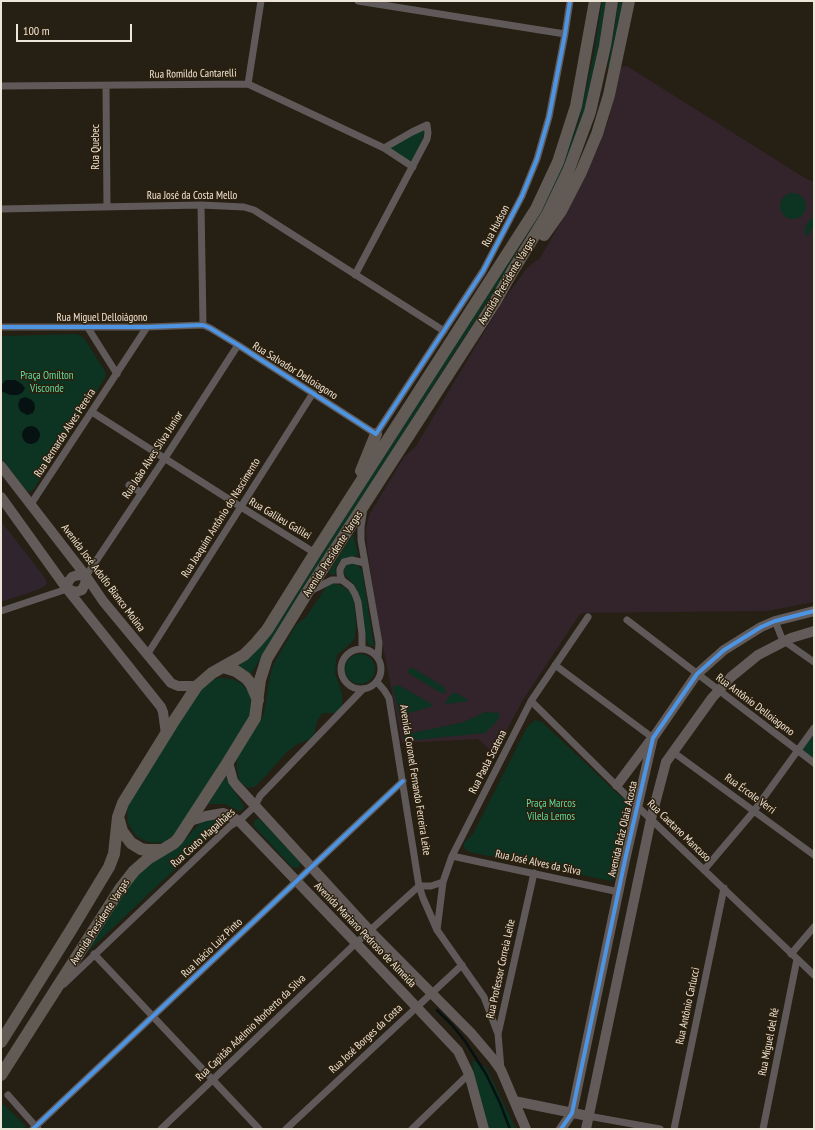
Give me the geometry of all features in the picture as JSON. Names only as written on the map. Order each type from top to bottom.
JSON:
[{"type":"main road","name":"Avenida Presidente Vargas","points":[[1,1042],[109,867],[114,854],[118,817],[121,807],[166,734],[197,686],[212,673],[244,655],[267,630],[536,209],[558,162],[576,106],[595,1]]},
{"type":"main road","name":"Avenida Presidente Vargas","points":[[1,1075],[120,889],[134,871],[148,858],[178,839],[190,822],[255,718],[260,680],[267,658],[307,593],[491,309],[547,215],[569,169],[590,112],[605,46],[612,1]]},
{"type":"main road","points":[[512,272],[519,270],[561,211],[581,172],[597,134],[609,95],[630,1]]},
{"type":"main road","points":[[350,501],[353,488],[376,434]]},
{"type":"main road","points":[[223,667],[236,671],[246,678],[251,684],[258,701]]},
{"type":"main road","points":[[118,817],[122,831],[132,843],[141,849],[162,850]]},
{"type":"street","points":[[248,84],[261,1]]},
{"type":"street","points":[[358,1],[565,34]]},
{"type":"street","name":"Rua Hudson","points":[[376,434],[483,271],[522,196],[537,159],[549,117],[570,1]]},
{"type":"street","name":"Rua Romildo Cantarelli","points":[[1,86],[248,84],[384,148],[413,167]]},
{"type":"street","name":"Rua Quebec","points":[[106,86],[107,207]]},
{"type":"street","points":[[355,275],[413,167],[426,139],[428,133],[427,126],[412,132],[384,148]]},
{"type":"street","points":[[201,205],[203,325]]},
{"type":"street","name":"Rua José da Costa Mello","points":[[1,209],[201,205],[244,207],[254,210],[444,331]]},
{"type":"street","name":"Rua Miguel Delloiágono","points":[[1,327],[88,328],[203,325]]},
{"type":"street","name":"Rua Salvador Delloiagono","points":[[203,325],[238,345],[376,434]]},
{"type":"street","name":"Rua Bernardo Alves Pereira","points":[[31,504],[147,327]]},
{"type":"street","points":[[88,328],[116,374]]},
{"type":"street","name":"Rua João Alves Silva Junior","points":[[86,576],[238,345]]},
{"type":"street","name":"Rua Joaquim Antônio do Nascimento","points":[[147,654],[312,392]]},
{"type":"street","name":"Rua Galileu Galilei","points":[[92,412],[240,507],[315,553]]},
{"type":"street","name":"Avenida José Adolfo Bianco Molina","points":[[1,466],[86,576],[103,601],[171,683],[178,686],[197,686]]},
{"type":"street","points":[[129,486],[142,493]]},
{"type":"street","points":[[1,497],[67,589],[160,707],[163,712],[166,734]]},
{"type":"street","points":[[364,505],[361,527],[362,540],[379,644],[378,657],[382,670],[377,682],[368,688],[357,689],[345,682],[341,669],[344,657],[349,652],[355,649],[368,649],[378,657]]},
{"type":"street","points":[[362,648],[362,634],[356,594],[351,587],[342,580],[340,569],[344,562],[352,560],[365,563]]},
{"type":"street","points":[[1,611],[67,589],[76,592],[82,590],[85,584],[86,576],[78,574],[72,577],[68,582],[67,589]]},
{"type":"street","points":[[307,593],[332,580],[342,580]]},
{"type":"street","name":"Avenida Bráz Olaia Acosta","points":[[561,1129],[572,1113],[637,806],[653,738],[697,674],[724,650],[762,627],[775,621],[814,611]]},
{"type":"street","name":"Rua Paola Scatena","points":[[437,930],[443,882],[452,856],[531,701],[588,617]]},
{"type":"street","name":"Rua Antônio Delloiagono","points":[[626,620],[814,763]]},
{"type":"street","points":[[775,621],[784,641],[814,662]]},
{"type":"street","points":[[586,1129],[651,819],[666,762],[718,691],[731,677],[758,655],[784,641],[814,631]]},
{"type":"street","points":[[555,665],[653,738],[617,784]]},
{"type":"street","name":"Avenida Coronel Fernando Ferreira Leite","points":[[377,682],[389,698],[423,898],[437,930],[484,997],[498,1034]]},
{"type":"street","name":"Rua Couto Magalhães","points":[[51,997],[94,954],[230,826],[239,821],[254,806],[260,796],[363,689]]},
{"type":"street","name":"Rua Caetano Mancuso","points":[[531,701],[617,784],[637,806],[814,975]]},
{"type":"street","points":[[704,870],[754,811],[814,728]]},
{"type":"street","name":"Rua Ércole Verri","points":[[673,752],[814,855]]},
{"type":"street","name":"Avenida Mariano Pedroso de Almeida","points":[[228,762],[236,786],[370,930],[470,1033],[501,1070]]},
{"type":"street","name":"Rua Inácio Luiz Pinto","points":[[36,1128],[403,781]]},
{"type":"street","name":"Avenida Mariano Pedroso de Almeida","points":[[190,822],[206,816],[223,813],[228,814],[239,821],[417,1006],[458,1051],[469,1074]]},
{"type":"street","name":"Rua José Alves da Silva","points":[[452,856],[619,892]]},
{"type":"street","name":"Rua Professor Correia Leite","points":[[501,1070],[498,1034],[534,873]]},
{"type":"street","points":[[420,886],[431,886],[443,882]]},
{"type":"street","name":"Rua Capitão Adelmio Norberto da Silva","points":[[161,1129],[356,943],[420,886]]},
{"type":"street","name":"Rua Antônio Carlucci","points":[[674,1129],[724,888]]},
{"type":"street","points":[[791,954],[814,927]]},
{"type":"street","points":[[94,954],[259,1129]]},
{"type":"street","name":"Rua Miguel del Ré","points":[[763,1129],[797,959]]},
{"type":"street","name":"Rua José Borges da Costa","points":[[286,1129],[462,965]]},
{"type":"street","points":[[599,988],[603,996],[606,998],[614,997]]},
{"type":"street","points":[[501,1070],[526,1129]]},
{"type":"street","points":[[412,1129],[469,1074],[484,1129]]},
{"type":"street","points":[[8,1095],[36,1128]]},
{"type":"street","points":[[514,1101],[660,1129]]},
{"type":"shaded area","points":[[627,66],[805,178],[814,182],[814,602],[768,611],[580,614],[523,700],[494,754],[478,739],[402,743],[381,637],[367,548],[366,529],[369,515],[404,457],[416,446],[502,302],[527,268],[540,258],[566,213],[599,146],[608,122],[621,67]]},
{"type":"shaded area","points":[[6,380],[15,380],[22,384],[25,388],[23,392],[18,395],[10,395],[1,391],[1,385]]},
{"type":"shaded area","points":[[25,397],[34,402],[35,408],[33,413],[27,415],[20,411],[18,405],[20,399]]},
{"type":"shaded area","points":[[27,426],[35,426],[40,431],[38,442],[35,444],[27,444],[22,439],[22,431]]},
{"type":"shaded area","points":[[1,521],[45,578],[47,584],[40,589],[1,602]]},
{"type":"green space","points":[[602,1],[607,1],[592,83],[583,119],[567,163],[539,221],[251,674],[239,666],[271,634],[437,371],[524,240],[543,208],[579,120],[594,53]]},
{"type":"green space","points":[[619,1],[625,1],[609,69],[608,65]]},
{"type":"green space","points":[[426,128],[413,165],[387,148]]},
{"type":"green space","points":[[793,193],[802,197],[806,206],[802,215],[793,219],[784,215],[780,206],[784,197]]},
{"type":"green space","points":[[814,215],[814,224],[808,236],[805,235],[805,226]]},
{"type":"green space","name":"Praça Omílton Visconde","points":[[77,334],[84,338],[106,373],[105,378],[33,490],[30,492],[27,491],[1,458],[1,336]]},
{"type":"green space","points":[[353,534],[358,554],[356,556],[345,558],[339,562],[335,568],[337,572],[334,575],[331,575],[329,572]]},
{"type":"green space","points":[[348,563],[356,564],[362,570],[374,646],[370,646],[367,642],[359,595],[356,587],[344,574],[344,569]]},
{"type":"green space","points":[[331,583],[343,586],[350,592],[354,599],[356,624],[355,637],[352,642],[337,655],[336,660],[335,673],[342,693],[342,708],[333,713],[323,713],[318,719],[314,734],[310,739],[296,745],[287,752],[257,785],[248,788],[239,781],[237,759],[240,751],[264,714],[273,665],[296,625],[307,616],[326,587]]},
{"type":"green space","points":[[360,654],[366,655],[374,663],[374,675],[366,683],[360,684],[354,683],[346,675],[345,669],[346,663],[354,655]]},
{"type":"green space","points":[[411,667],[444,687],[446,691],[445,693],[441,693],[408,673]]},
{"type":"green space","points":[[214,679],[233,679],[242,684],[248,691],[252,700],[249,719],[180,830],[169,840],[164,842],[154,843],[145,841],[136,836],[128,823],[128,804],[199,691]]},
{"type":"green space","points":[[398,685],[432,704],[433,706],[403,715],[399,714],[393,687]]},
{"type":"green space","points":[[452,693],[456,693],[468,701],[445,703]]},
{"type":"green space","points":[[485,712],[500,713],[498,720],[485,733],[404,741],[403,735],[464,722]]},
{"type":"green space","name":"Praça Marcos Vilela Lemos","points":[[535,720],[542,722],[620,796],[627,799],[631,804],[628,811],[617,877],[611,881],[469,852],[464,848],[464,843],[473,834],[527,727]]},
{"type":"green space","points":[[814,728],[814,763],[797,750]]},
{"type":"green space","points":[[225,777],[243,804],[244,808],[242,810],[239,811],[225,804],[208,804]]},
{"type":"green space","points":[[218,818],[227,820],[85,954],[130,883],[144,868],[183,842],[201,822]]},
{"type":"green space","points":[[260,819],[300,862],[300,866],[297,868],[292,867],[254,826],[254,821]]},
{"type":"green space","points":[[472,1060],[486,1067],[516,1129],[489,1129],[477,1094]]},
{"type":"green space","points":[[1,1102],[26,1126],[23,1129],[1,1129]]},
{"type":"waterway","points":[[437,1010],[465,1041],[486,1074],[500,1103],[510,1129]]},
{"type":"cycle path","points":[[1,327],[147,327],[203,325],[238,345],[376,434],[483,271],[522,196],[537,159],[549,117],[570,1]]},
{"type":"cycle path","points":[[561,1129],[572,1113],[625,860],[653,738],[697,674],[724,650],[761,627],[775,621],[814,611]]},
{"type":"cycle path","points":[[33,1129],[403,781]]}]
